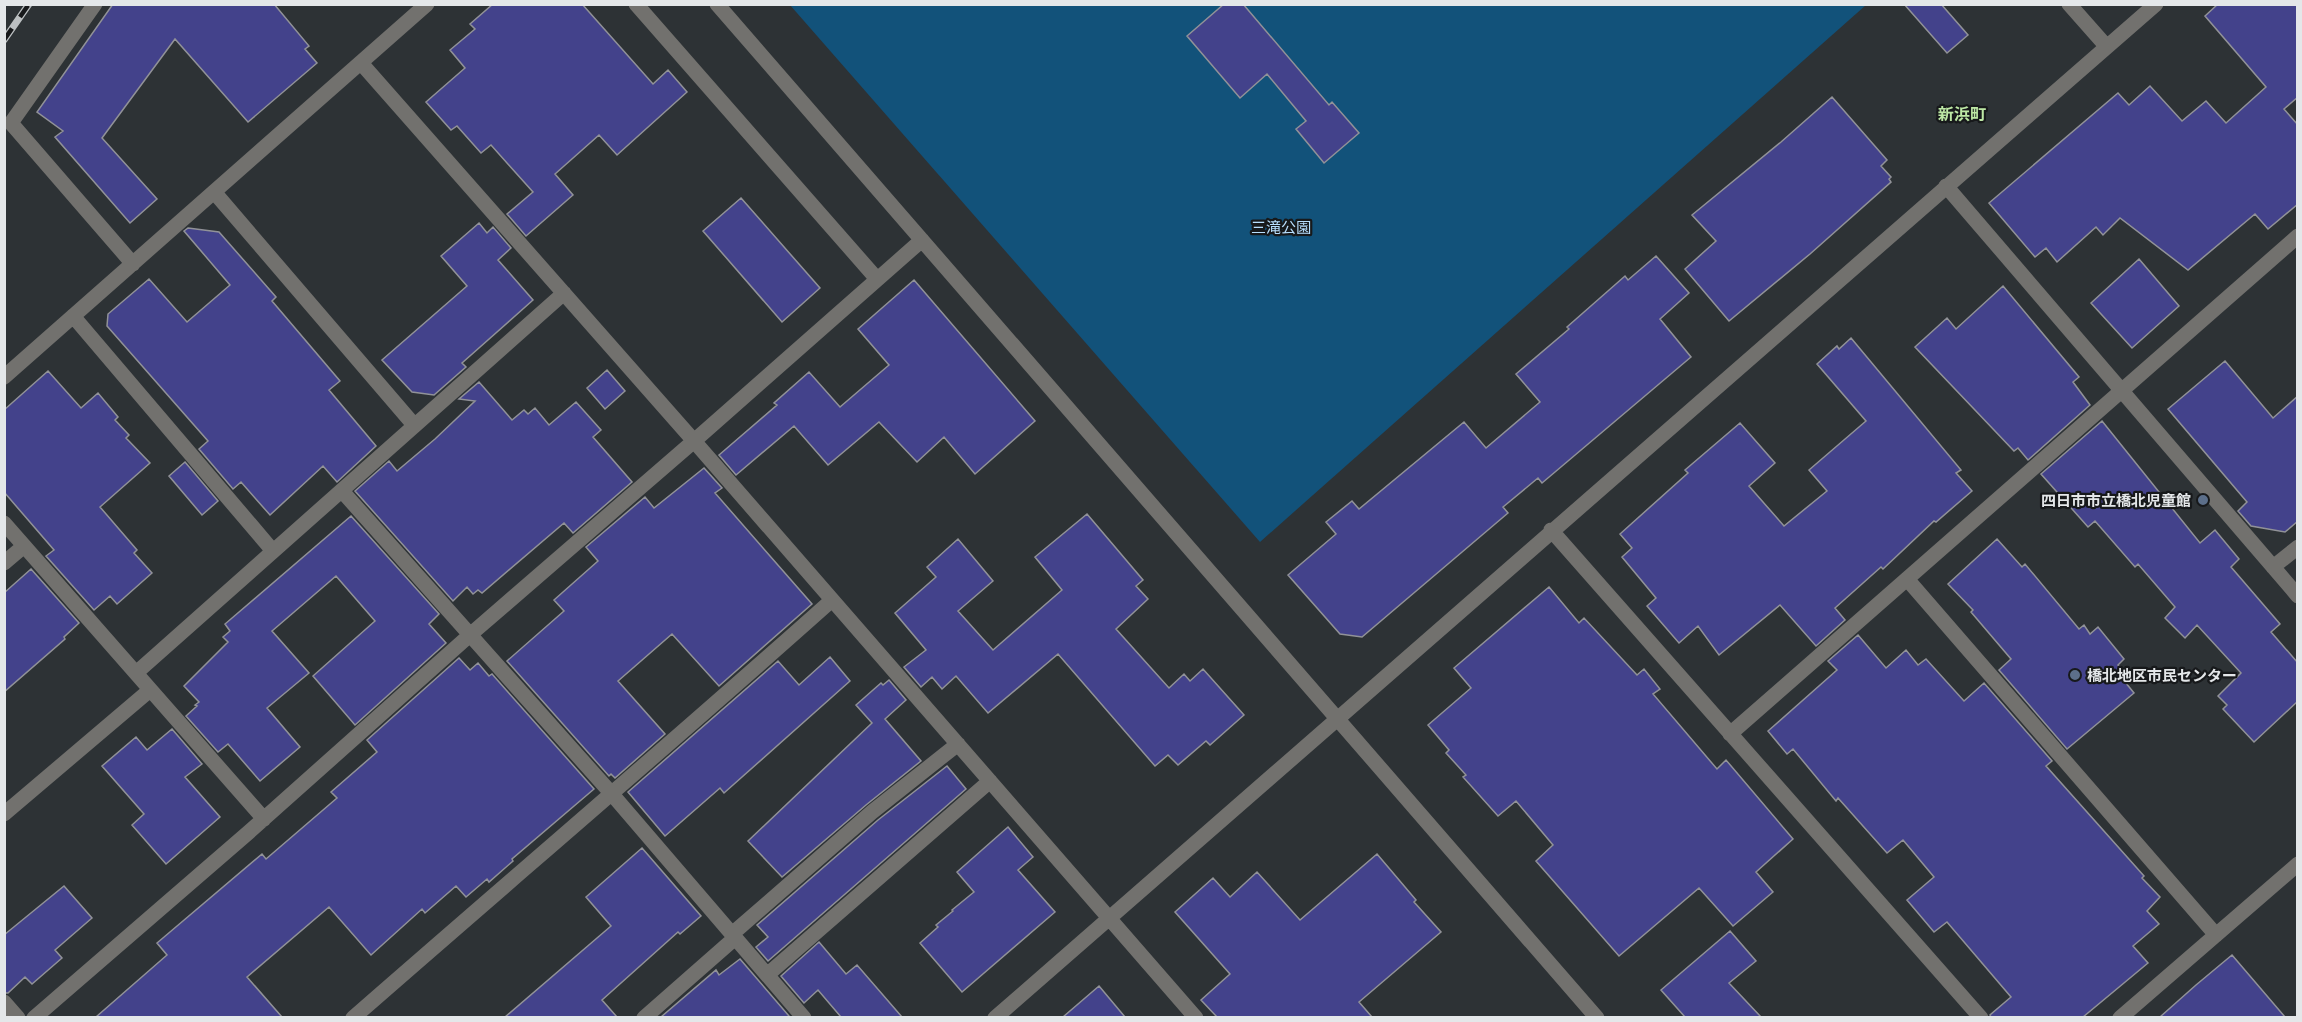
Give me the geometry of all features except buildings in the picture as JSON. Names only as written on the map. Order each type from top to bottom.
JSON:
[{"type":"street","points":[[95,4],[11,123],[133,264]]},
{"type":"street","points":[[4,377],[427,4]]},
{"type":"street","points":[[636,4],[877,279]]},
{"type":"street","points":[[717,4],[1597,1017]]},
{"type":"street","points":[[2069,4],[2107,47]]},
{"type":"street","points":[[995,1017],[2156,4]]},
{"type":"street","points":[[361,63],[1196,1017]]},
{"type":"street","points":[[1946,186],[2298,596]]},
{"type":"street","points":[[215,193],[414,425]]},
{"type":"street","points":[[1730,734],[1908,579],[2121,388],[2298,236]]},
{"type":"street","points":[[33,1017],[264,819],[471,634],[922,240]]},
{"type":"street","points":[[136,673],[564,293]]},
{"type":"street","points":[[73,316],[273,551]]},
{"type":"street","points":[[342,491],[611,793],[804,1017]]},
{"type":"street","points":[[4,523],[264,819]]},
{"type":"street","points":[[1551,530],[1981,1017]]},
{"type":"street","points":[[4,563],[24,546]]},
{"type":"street","points":[[2273,567],[2298,547]]},
{"type":"street","points":[[1908,579],[2216,935]]},
{"type":"street","points":[[353,1017],[667,747],[832,600]]},
{"type":"street","points":[[4,814],[150,690]]},
{"type":"street","points":[[644,1017],[872,812],[958,744]]},
{"type":"street","points":[[767,975],[990,781]]},
{"type":"street","points":[[2120,1017],[2298,864]]},
{"type":"street","points":[[4,1002],[18,1017]]},
{"type":"green space","name":"三滝公園","points":[[790,5],[1866,5],[1260,542]]},
{"type":"railway","points":[[4,40],[29,4]]},
{"type":"place","name":"四日市市立橋北児童館","points":[[2203,500]]},
{"type":"place","name":"橋北地区市民センター","points":[[2075,675]]},
{"type":"district","name":"新浜町","points":[[1962,114]]}]
